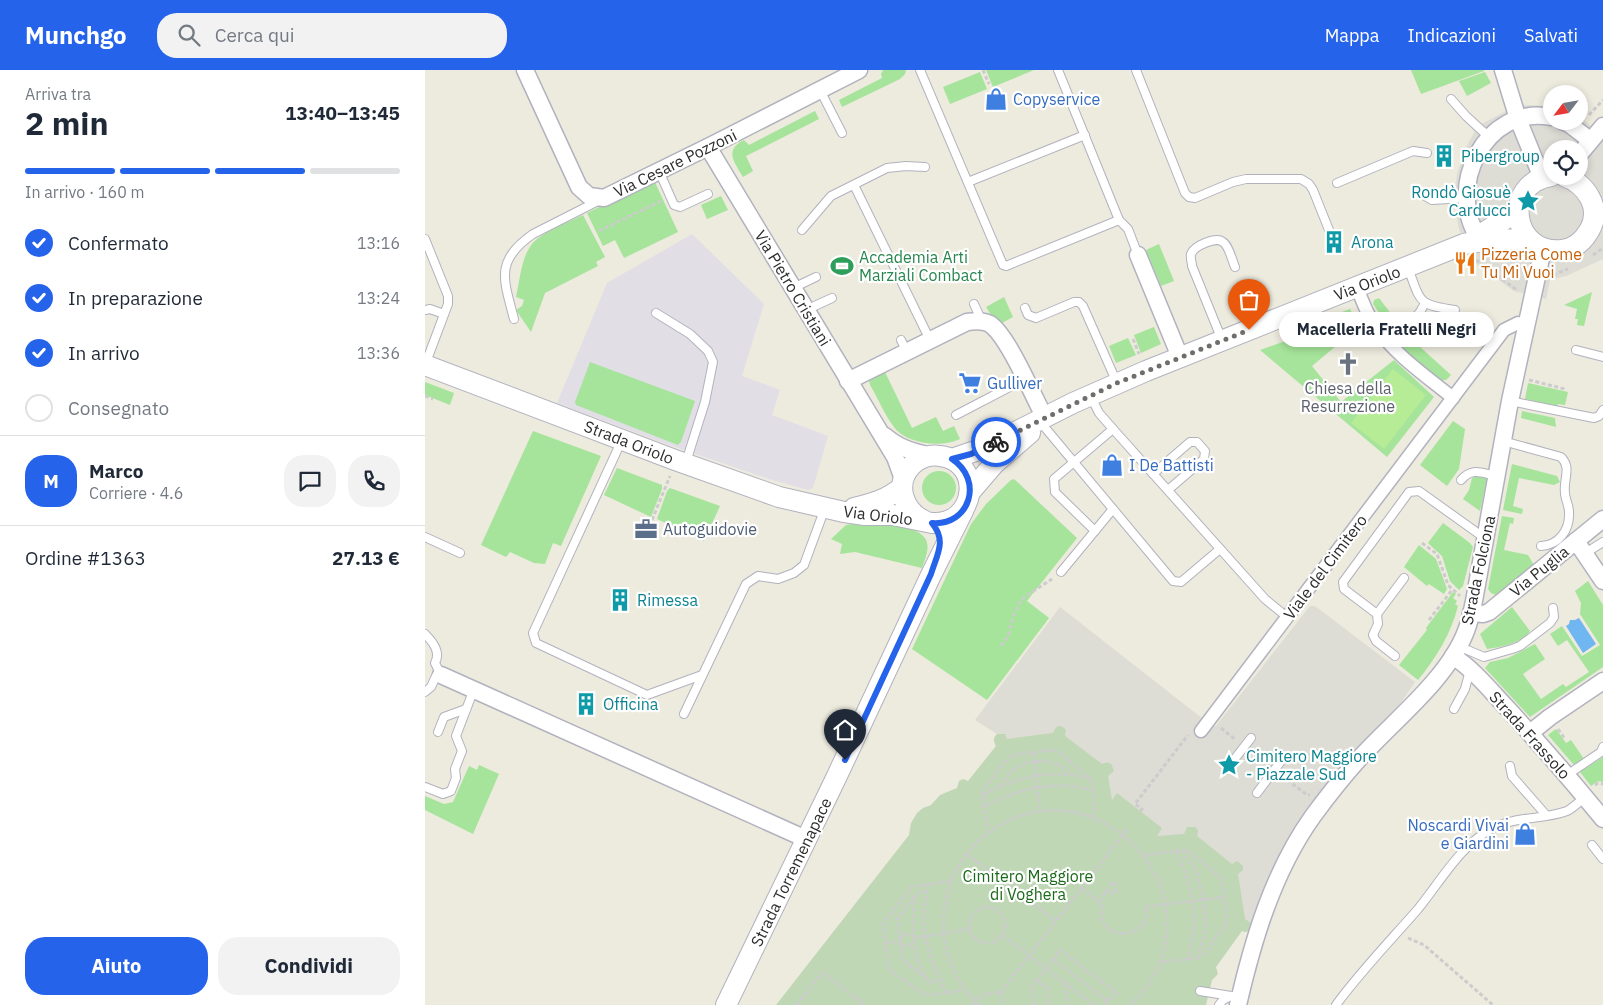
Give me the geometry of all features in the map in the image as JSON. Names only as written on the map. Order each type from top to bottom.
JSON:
[{"type":"street","name":"Via Cesare Pozzoni","points":[[525,70],[579,187],[589,196],[604,198],[708,147],[798,97],[820,90],[854,71]]},
{"type":"street","points":[[1503,70],[1519,120],[1543,169]]},
{"type":"street","points":[[1474,244],[1466,198],[1467,165],[1490,138],[1508,124],[1531,116],[1543,117]]},
{"type":"street","points":[[1588,143],[1603,126]]},
{"type":"street","points":[[1577,130],[1590,140]]},
{"type":"street","name":"Via Pietro Cristiani","points":[[708,147],[895,457],[903,483]]},
{"type":"street","points":[[1543,179],[1528,187],[1520,202],[1518,211],[1519,222],[1523,232],[1536,244],[1554,251],[1566,250],[1576,245],[1585,237],[1591,227],[1598,201],[1581,185]]},
{"type":"street","name":"Via Oriolo","points":[[1474,244],[1518,211]]},
{"type":"street","name":"Via Oriolo","points":[[952,459],[984,448],[1043,421],[1081,399],[1117,383],[1353,286],[1474,244],[1513,238],[1536,244]]},
{"type":"street","name":"Strada Folciona","points":[[1236,1000],[1266,908],[1304,829],[1357,761],[1433,682],[1456,651],[1466,631],[1467,608],[1486,539],[1510,401],[1527,325],[1536,244]]},
{"type":"street","points":[[1138,255],[1180,357]]},
{"type":"street","points":[[1353,286],[1375,327],[1400,355],[1453,398]]},
{"type":"street","points":[[849,381],[904,346],[930,340],[967,322],[978,321],[991,325],[1002,337],[1025,379],[1043,421]]},
{"type":"street","name":"Viale del Cimitero","points":[[1201,731],[1504,330],[1518,323],[1527,325]]},
{"type":"street","name":"Strada Oriolo","points":[[425,365],[680,462],[779,497],[830,509]]},
{"type":"street","name":"Via Oriolo","points":[[967,500],[994,464],[1043,421]]},
{"type":"street","name":"Via Pietro Cristiani","points":[[878,429],[891,441],[909,451],[931,456]]},
{"type":"street","points":[[931,456],[942,456],[952,459],[964,470],[969,481],[967,500],[957,516],[948,521],[928,522],[919,518],[908,508],[902,495],[903,483],[911,466],[917,461],[931,456]]},
{"type":"street","name":"Via Oriolo","points":[[830,509],[855,508],[877,502],[895,493],[903,483]]},
{"type":"street","name":"Strada Torremenapace","points":[[726,1005],[967,500]]},
{"type":"street","name":"Via Oriolo","points":[[830,509],[865,515],[893,515],[928,522]]},
{"type":"street","name":"Via Puglia","points":[[1467,608],[1483,614],[1489,612],[1603,519]]},
{"type":"street","name":"Strada Torremenapace","points":[[928,522],[937,530],[941,544],[931,574]]},
{"type":"street","points":[[1575,542],[1603,581]]},
{"type":"street","name":"Strada Frassolo","points":[[1456,651],[1470,669],[1530,733],[1601,814]]},
{"type":"street","points":[[441,675],[806,839]]},
{"type":"street","points":[[1530,733],[1603,681]]},
{"type":"lane","points":[[920,70],[1003,265],[1006,266],[1119,220]]},
{"type":"lane","points":[[1058,70],[1119,220],[1127,229],[1138,255]]},
{"type":"lane","points":[[1136,70],[1185,192],[1189,197],[1195,198],[1233,182],[1246,179],[1301,179],[1309,184],[1313,190],[1329,230]]},
{"type":"lane","points":[[820,90],[842,132]]},
{"type":"lane","points":[[1451,99],[1490,138]]},
{"type":"lane","points":[[968,182],[1085,135]]},
{"type":"lane","points":[[1337,184],[1413,152],[1427,152]]},
{"type":"lane","points":[[802,230],[831,196],[887,168],[925,167]]},
{"type":"lane","points":[[659,171],[670,196],[675,204],[680,207],[707,194]]},
{"type":"lane","points":[[854,185],[930,340]]},
{"type":"lane","points":[[1425,196],[1432,200],[1466,198]]},
{"type":"lane","points":[[514,319],[504,282],[504,274],[506,265],[517,247],[533,234],[604,198]]},
{"type":"lane","points":[[425,239],[449,296],[448,304],[425,365]]},
{"type":"lane","points":[[1223,340],[1192,266],[1192,252],[1216,239],[1220,240],[1225,243],[1235,267]]},
{"type":"lane","points":[[1408,267],[1419,295],[1425,304],[1432,307],[1455,310]]},
{"type":"lane","points":[[793,288],[816,278]]},
{"type":"lane","points":[[806,310],[832,298]]},
{"type":"lane","points":[[1025,308],[1028,315],[1035,318],[1074,302],[1079,302],[1083,306],[1117,383]]},
{"type":"lane","points":[[974,304],[979,315],[978,321]]},
{"type":"lane","points":[[1413,320],[1425,304]]},
{"type":"lane","points":[[425,310],[429,309],[444,314]]},
{"type":"lane","points":[[656,313],[690,334],[708,351],[713,362],[705,402],[680,462]]},
{"type":"lane","points":[[1575,350],[1603,357]]},
{"type":"lane","points":[[956,415],[1025,379]]},
{"type":"lane","points":[[1081,399],[1099,413],[1265,599],[1287,617]]},
{"type":"lane","points":[[1510,401],[1594,418],[1599,416],[1603,410]]},
{"type":"lane","points":[[1043,421],[1073,462],[1173,581],[1181,582],[1220,549]]},
{"type":"lane","points":[[1095,531],[1055,492],[1053,486],[1054,478],[1113,429]]},
{"type":"lane","points":[[622,440],[533,633],[536,644],[647,695],[702,675]]},
{"type":"lane","points":[[1503,441],[1561,456],[1565,460],[1567,471],[1565,492],[1575,542]]},
{"type":"lane","points":[[1153,474],[1190,442],[1197,442],[1205,451],[1204,459],[1168,490]]},
{"type":"lane","points":[[1461,480],[1467,473],[1473,471],[1497,476]]},
{"type":"lane","points":[[1377,614],[1344,589],[1343,582],[1409,492],[1419,491],[1486,539]]},
{"type":"lane","points":[[684,714],[746,584],[758,576],[779,579],[794,573],[804,565],[830,509]]},
{"type":"lane","points":[[1061,572],[1113,509]]},
{"type":"lane","points":[[425,537],[460,553]]},
{"type":"lane","points":[[1541,546],[1575,542],[1603,542]]},
{"type":"lane","points":[[1395,656],[1376,641],[1373,635],[1378,624],[1377,614],[1405,578]]},
{"type":"lane","points":[[1456,651],[1484,656],[1512,650],[1549,623],[1554,617],[1553,608]]},
{"type":"lane","points":[[425,634],[437,650],[435,663],[441,675],[435,676],[431,687],[425,692]]},
{"type":"lane","points":[[1454,709],[1465,690],[1470,669]]},
{"type":"lane","points":[[425,787],[443,794],[451,791],[456,778],[455,770],[462,751],[456,736],[475,689]]},
{"type":"lane","points":[[437,732],[444,717],[466,710]]},
{"type":"lane","points":[[1227,770],[1251,738]]},
{"type":"lane","points":[[1567,774],[1601,752],[1603,747]]},
{"type":"lane","points":[[1257,793],[1281,761]]},
{"type":"lane","points":[[1511,766],[1512,776],[1546,815]]},
{"type":"lane","points":[[1336,1005],[1473,841],[1493,828],[1522,818],[1569,810],[1585,797]]},
{"type":"lane","points":[[1592,845],[1603,859]]},
{"type":"lane","points":[[1200,990],[1236,1000]]},
{"type":"lane","points":[[1219,1005],[1223,1000],[1236,1000]]},
{"type":"path","points":[[983,70],[989,84]]},
{"type":"path","points":[[1588,116],[1603,100]]},
{"type":"path","points":[[599,231],[670,196]]},
{"type":"path","points":[[1474,244],[1518,291]]},
{"type":"path","points":[[1527,380],[1565,389]]},
{"type":"path","points":[[425,396],[433,399]]},
{"type":"path","points":[[653,520],[680,462]]},
{"type":"path","points":[[1422,543],[1437,554],[1447,585],[1463,598],[1467,608]]},
{"type":"path","points":[[1001,646],[1008,636],[1014,614],[1021,600],[1061,572]]},
{"type":"path","points":[[1429,620],[1452,590]]},
{"type":"path","points":[[1140,811],[1141,809],[1135,804],[1195,726],[1201,731]]},
{"type":"path","points":[[1221,728],[1307,796],[1311,795]]},
{"type":"path","points":[[1560,732],[1565,739]]},
{"type":"path","points":[[989,833],[982,795],[984,789],[1007,759],[1013,755],[1058,751],[1092,780],[1095,810],[1091,817]]},
{"type":"path","points":[[1034,752],[1040,812]]},
{"type":"path","points":[[999,786],[1010,772],[1025,763],[1043,761],[1060,765],[1075,776]]},
{"type":"path","points":[[982,795],[999,786],[1037,775],[1062,774],[1092,780]]},
{"type":"path","points":[[984,807],[1018,792],[1039,787],[1073,786],[1093,790]]},
{"type":"path","points":[[1127,829],[1123,834],[1056,922],[1001,992],[981,995],[976,1004],[965,990],[950,963],[943,933],[943,915],[951,880],[966,854],[989,833],[1013,819],[1040,812],[1057,811],[1091,817],[1123,834],[1143,854],[1157,878],[1165,904],[1167,923],[1165,943],[1160,962],[1145,991],[1131,1005]]},
{"type":"path","points":[[1183,850],[1197,874],[1203,900],[1206,928],[1198,958]]},
{"type":"path","points":[[1176,851],[1190,884],[1193,901],[1195,926],[1188,959]]},
{"type":"path","points":[[1143,854],[1189,851],[1223,880],[1227,919],[1225,925],[1205,953],[1198,958],[1160,962]]},
{"type":"path","points":[[966,854],[1056,922]]},
{"type":"path","points":[[951,880],[912,887],[883,924],[885,943],[890,970],[925,994],[931,995],[965,990]]},
{"type":"path","points":[[929,883],[924,919],[925,936],[933,965],[947,993]]},
{"type":"path","points":[[1082,888],[1102,904],[1101,911],[1105,925],[1112,932],[1121,934],[1131,933],[1139,928],[1145,920],[1147,911],[1145,907],[1224,897]]},
{"type":"path","points":[[927,891],[916,893],[897,920],[900,941],[903,960],[930,982],[940,980]]},
{"type":"path","points":[[1099,901],[1105,892]]},
{"type":"path","points":[[916,893],[912,920],[913,938],[918,959],[926,978]]},
{"type":"path","points":[[987,907],[999,912],[1005,923],[1002,935],[992,943],[980,942],[970,934],[970,929],[969,921],[975,911],[987,907]]},
{"type":"path","points":[[913,938],[970,929]]},
{"type":"path","points":[[1399,931],[1424,945],[1493,1005]]},
{"type":"path","points":[[900,936],[913,934]]},
{"type":"path","points":[[1002,935],[1094,1005]]},
{"type":"path","points":[[885,943],[900,941]]},
{"type":"path","points":[[901,946],[915,944]]},
{"type":"path","points":[[1035,1005],[1031,987],[1060,950],[1117,993],[1102,1005]]},
{"type":"path","points":[[1053,958],[1108,1002]]},
{"type":"path","points":[[797,1005],[822,972],[865,1005]]},
{"type":"path","points":[[1036,980],[1047,987],[1048,1005]]},
{"type":"path","points":[[1065,983],[1067,1005]]},
{"type":"path","points":[[1001,992],[1003,1005]]},
{"type":"shaded area","name":"Rondò Giosuè Carducci","points":[[1522,105],[1543,106],[1543,130],[1588,130],[1588,124],[1603,137],[1603,259],[1566,276],[1550,280],[1546,299],[1514,291],[1470,259],[1459,229],[1453,195],[1455,195],[1457,174],[1466,147],[1475,131],[1473,130]]},
{"type":"shaded area","points":[[692,234],[764,304],[742,376],[780,390],[772,415],[828,436],[813,488],[808,490],[769,479],[672,446],[557,403],[607,283]]},
{"type":"shaded area","name":"Cimitero Maggiore - Piazzale Sud","points":[[1310,606],[1315,606],[1415,682],[1400,704],[1337,775],[1290,835],[1272,871],[1251,923],[1245,919],[1238,874],[1243,870],[1243,866],[1237,861],[1232,864],[1197,836],[1198,830],[1195,827],[1187,827],[1184,834],[1157,836],[1162,828],[1117,793],[1112,800],[1108,776],[1114,771],[1111,763],[1102,764],[1065,736],[1066,730],[1063,727],[1056,727],[1053,733],[1007,739],[1005,734],[997,734],[975,720],[1060,607],[1212,726],[1216,726]]},
{"type":"green space","points":[[883,70],[906,70],[900,79],[842,107],[839,100],[882,78]]},
{"type":"green space","points":[[986,70],[1034,70],[993,87]]},
{"type":"green space","points":[[1411,70],[1484,70],[1484,71],[1421,94]]},
{"type":"green space","points":[[980,72],[987,89],[950,104],[943,87]]},
{"type":"green space","points":[[1485,72],[1491,83],[1467,96],[1459,81]]},
{"type":"green space","points":[[815,111],[819,119],[746,156],[753,171],[743,177],[733,157],[734,148],[738,144],[744,140],[749,145]]},
{"type":"green space","points":[[654,180],[678,232],[624,258],[615,240],[603,246],[587,213]]},
{"type":"green space","points":[[721,196],[728,210],[707,219],[701,205]]},
{"type":"green space","points":[[583,215],[605,257],[596,262],[598,266],[545,293],[531,332],[516,310],[522,306],[524,300],[516,297],[525,256],[532,244],[542,235]]},
{"type":"green space","points":[[1159,244],[1174,281],[1161,286],[1146,250]]},
{"type":"green space","points":[[1592,292],[1584,326],[1577,325],[1578,319],[1575,319],[1577,309],[1564,305]]},
{"type":"green space","points":[[1004,297],[1013,317],[1000,324],[996,323],[986,307]]},
{"type":"green space","points":[[1379,298],[1408,336],[1451,375],[1446,380],[1436,378],[1403,348],[1373,304],[1374,300]]},
{"type":"green space","points":[[1350,309],[1358,325],[1352,329],[1354,331],[1312,366],[1341,402],[1394,360],[1434,397],[1387,457],[1260,350],[1330,325],[1329,317]]},
{"type":"green space","points":[[1154,327],[1161,344],[1141,353],[1134,335]]},
{"type":"green space","points":[[1128,338],[1136,355],[1116,363],[1109,346]]},
{"type":"green space","points":[[590,362],[695,401],[681,442],[678,445],[576,405],[575,402]]},
{"type":"green space","points":[[1393,369],[1426,395],[1384,449],[1351,423]]},
{"type":"green space","points":[[884,370],[912,428],[936,417],[943,431],[954,426],[960,439],[934,444],[915,441],[900,433],[887,417],[870,385],[869,380],[872,375]]},
{"type":"green space","points":[[425,382],[454,393],[450,405],[425,395]]},
{"type":"green space","points":[[1528,383],[1568,392],[1565,405],[1558,404],[1557,407],[1525,399]]},
{"type":"green space","points":[[1522,411],[1555,418],[1556,427],[1521,418]]},
{"type":"green space","points":[[1453,421],[1465,429],[1459,469],[1447,486],[1420,465]]},
{"type":"green space","points":[[533,431],[601,456],[561,546],[553,543],[545,564],[534,563],[510,552],[506,557],[481,545]]},
{"type":"green space","points":[[1512,464],[1557,476],[1560,482],[1554,485],[1519,478],[1513,506],[1523,509],[1522,514],[1503,510]]},
{"type":"green space","points":[[617,468],[662,485],[651,517],[604,495]]},
{"type":"green space","points":[[939,471],[946,472],[951,476],[955,481],[955,495],[951,500],[946,504],[939,505],[932,504],[927,500],[923,495],[922,488],[923,481],[927,476],[932,472]]},
{"type":"green space","points":[[1475,476],[1487,478],[1480,511],[1463,499],[1469,490],[1472,478]]},
{"type":"green space","points":[[1014,479],[1077,538],[1027,601],[1049,618],[987,700],[912,649],[971,524],[986,504]]},
{"type":"green space","points":[[670,488],[720,506],[704,541],[657,519],[667,491]]},
{"type":"green space","points":[[1502,516],[1514,518],[1513,524],[1510,523],[1504,550],[1528,555],[1535,567],[1498,596],[1491,593],[1488,589]]},
{"type":"green space","points":[[1443,523],[1473,547],[1463,586],[1459,590],[1450,581],[1442,556],[1428,543]]},
{"type":"green space","points":[[846,525],[891,525],[911,529],[919,533],[927,542],[927,553],[922,568],[855,552],[840,554],[842,544],[831,539]]},
{"type":"green space","points":[[1419,545],[1436,559],[1447,589],[1444,594],[1429,584],[1427,586],[1404,567]]},
{"type":"green space","points":[[1588,581],[1603,605],[1603,667],[1530,717],[1485,668],[1490,662],[1508,658],[1535,644],[1545,659],[1523,674],[1541,699],[1563,684],[1566,687],[1589,672],[1567,640],[1558,646],[1550,634],[1562,626],[1582,656],[1600,645],[1580,614],[1581,603],[1575,591]]},
{"type":"green space","points":[[1453,592],[1456,594],[1453,598],[1457,601],[1455,604],[1458,606],[1455,616],[1437,654],[1418,680],[1399,665],[1427,630],[1426,628]]},
{"type":"green space","points":[[1512,607],[1530,631],[1516,642],[1487,649],[1480,634]]},
{"type":"green space","name":"Cimitero Maggiore di Voghera","points":[[1059,725],[1064,727],[1103,763],[1108,762],[1114,767],[1117,792],[1186,826],[1191,824],[1196,826],[1244,866],[1251,928],[1250,931],[1242,931],[1216,967],[1218,974],[1212,980],[1206,1005],[776,1005],[909,835],[911,823],[917,813],[931,805],[940,795],[957,788],[959,781],[963,779],[968,781],[996,746],[994,740],[997,734],[1053,730]]},
{"type":"green space","points":[[1556,729],[1566,743],[1571,740],[1584,759],[1574,765],[1548,735]]},
{"type":"green space","points":[[1603,757],[1603,782],[1598,781],[1591,786],[1580,772]]},
{"type":"green space","points":[[479,765],[499,774],[473,834],[425,810],[425,796],[444,804],[453,802],[469,766],[477,770]]},
{"type":"water","points":[[1579,618],[1596,644],[1583,653],[1566,626],[1570,620]]},
{"type":"way so far","points":[[996,442],[1073,403],[1146,370],[1249,330]]},
{"type":"place","name":"Copyservice","points":[[996,99]]},
{"type":"place","name":"Pibergroup","points":[[1444,156]]},
{"type":"place","name":"Rondò Giosuè Carducci","points":[[1528,201]]},
{"type":"place","name":"Arona","points":[[1334,242]]},
{"type":"place","name":"Pizzeria Come Tu Mi Vuoi","points":[[1465,263]]},
{"type":"place","name":"Accademia Arti Marziali Combact","points":[[842,266]]},
{"type":"place","name":"Macelleria Fratelli Negri","points":[[1249,330]]},
{"type":"place","name":"Chiesa della Resurrezione","points":[[1348,364]]},
{"type":"place","name":"Gulliver","points":[[970,383]]},
{"type":"place","name":"I De Battisti","points":[[1112,465]]},
{"type":"place","name":"Autoguidovie","points":[[646,529]]},
{"type":"place","name":"Rimessa","points":[[620,600]]},
{"type":"place","name":"Officina","points":[[586,704]]},
{"type":"place","name":"Cimitero Maggiore - Piazzale Sud","points":[[1229,765]]},
{"type":"place","name":"Noscardi Vivai e Giardini","points":[[1525,834]]},
{"type":"route","points":[[845,760],[931,574],[941,544],[937,530],[932,523],[943,523],[953,519],[965,507],[969,498],[970,487],[967,476],[961,466],[952,459],[971,454],[996,442]]}]
